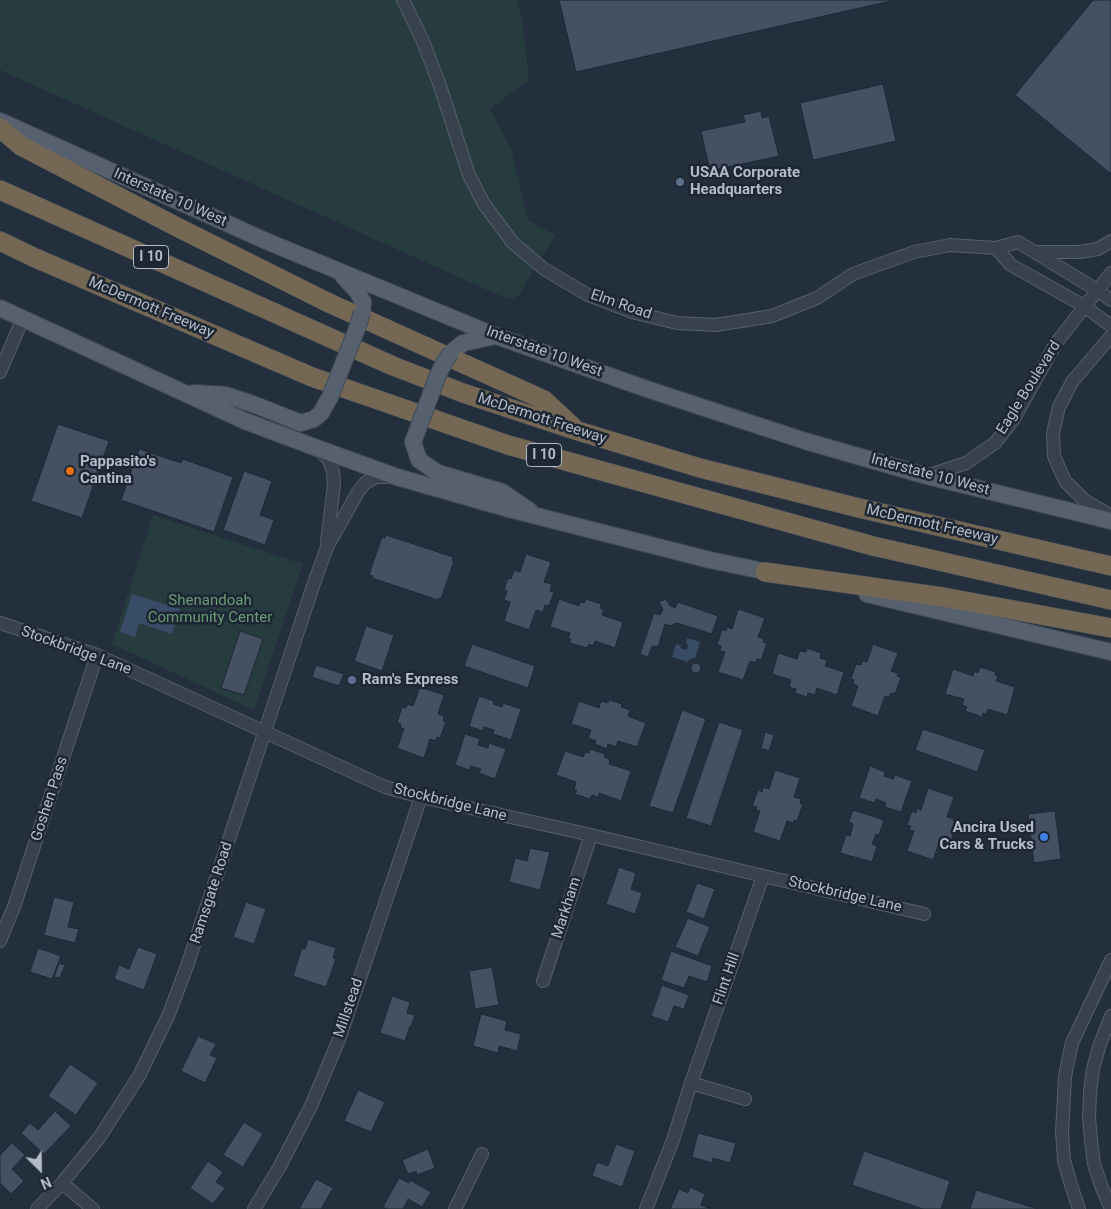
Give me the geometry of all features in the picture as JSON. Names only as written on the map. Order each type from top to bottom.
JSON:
[{"type":"highway","points":[[0,128],[21,146],[302,290],[544,400],[578,431]]},
{"type":"highway","name":"McDermott Freeway","points":[[0,190],[393,366],[463,393],[578,431],[709,470],[859,508],[1111,566]]},
{"type":"highway","name":"McDermott Freeway","points":[[0,241],[312,378],[508,445],[873,546],[1111,600]]},
{"type":"highway","points":[[764,572],[943,598],[1111,628]]},
{"type":"main road","name":"Interstate 10 West","points":[[0,120],[132,181],[339,272],[496,336],[647,389],[805,441],[927,476],[1111,521]]},
{"type":"main road","points":[[184,392],[226,395],[301,423],[314,419],[321,413],[334,388],[362,312],[363,302],[357,291],[339,272]]},
{"type":"main road","points":[[0,308],[245,420],[397,477],[540,517],[710,560],[911,604],[1111,652]]},
{"type":"main road","points":[[496,336],[463,343],[451,353],[438,375],[413,442],[419,460],[438,473],[502,492],[540,517]]},
{"type":"street","name":"Elm Road","points":[[402,0],[422,39],[440,83],[468,175],[484,204],[513,243],[544,270],[588,295],[632,312],[677,324],[716,325],[772,316],[817,298],[853,274],[914,252],[950,245],[996,248],[1018,242],[1035,252]]},
{"type":"street","points":[[1035,252],[1098,250],[1111,241]]},
{"type":"street","points":[[996,248],[1011,265],[1084,306],[1111,326]]},
{"type":"street","points":[[1035,252],[1098,290],[1111,300]]},
{"type":"street","name":"Eagle Boulevard","points":[[927,476],[966,462],[995,443],[1012,420],[1056,343],[1111,273]]},
{"type":"street","points":[[0,372],[24,318]]},
{"type":"street","points":[[1111,336],[1072,382],[1059,407],[1053,433],[1054,456],[1065,481],[1084,500],[1111,516]]},
{"type":"street","name":"Ramsgate Road","points":[[316,448],[329,460],[333,472],[334,485],[327,547]]},
{"type":"street","name":"Ramsgate Road","points":[[37,1209],[62,1183],[99,1138],[139,1076],[169,1014],[187,966],[327,547],[365,483],[376,477],[397,477]]},
{"type":"street","name":"Stockbridge Lane","points":[[0,623],[97,655],[385,787],[924,914]]},
{"type":"street","name":"Goshen Pass","points":[[0,941],[15,904],[97,655]]},
{"type":"street","name":"Millstead","points":[[254,1209],[280,1166],[311,1106],[340,1037],[421,797]]},
{"type":"street","name":"Markham","points":[[543,981],[591,835]]},
{"type":"street","name":"Flint Hill","points":[[646,1209],[673,1140],[691,1082],[763,876]]},
{"type":"street","points":[[1079,1209],[1070,1185],[1062,1132],[1065,1077],[1072,1043],[1111,960]]},
{"type":"street","points":[[1111,1016],[1100,1044],[1094,1069],[1090,1092],[1090,1117],[1094,1164],[1111,1209]]},
{"type":"street","points":[[691,1082],[745,1100]]},
{"type":"street","points":[[456,1209],[482,1154]]},
{"type":"street","points":[[62,1183],[93,1209]]},
{"type":"green space","points":[[0,0],[517,0],[523,23],[529,80],[490,109],[511,149],[528,220],[555,235],[518,296],[511,299],[496,294],[0,70]]},
{"type":"green space","name":"Shenandoah Community Center","points":[[153,515],[303,564],[254,710],[112,644]]},
{"type":"water","points":[[132,594],[180,609],[172,634],[139,623],[135,637],[120,632]]},
{"type":"water","points":[[687,638],[700,642],[695,658],[688,660],[688,662],[672,657],[676,644],[681,646],[680,648],[687,650]]},
{"type":"building","points":[[559,0],[895,0],[576,72]]},
{"type":"building","points":[[1093,0],[1111,0],[1111,174],[1015,95]]},
{"type":"building","points":[[883,84],[896,141],[813,160],[800,103]]},
{"type":"building","points":[[761,111],[762,118],[769,116],[779,156],[710,171],[701,131],[745,122],[743,115]]},
{"type":"building","name":"Pappasito's Cantina","points":[[58,424],[109,441],[82,518],[31,501]]},
{"type":"building","points":[[139,449],[181,463],[183,459],[233,477],[214,532],[121,500]]},
{"type":"building","points":[[244,471],[272,481],[260,515],[274,520],[265,545],[223,530]]},
{"type":"building","points":[[386,535],[453,557],[452,560],[454,561],[441,599],[439,598],[438,600],[372,578],[373,576],[369,575],[382,537],[385,538]]},
{"type":"building","points":[[526,554],[551,562],[544,582],[552,584],[550,591],[554,592],[549,606],[545,605],[543,612],[536,610],[529,630],[504,621],[510,602],[504,600],[507,591],[504,590],[508,578],[511,579],[514,570],[520,572]]},
{"type":"building","points":[[559,599],[579,606],[580,602],[584,603],[586,599],[601,604],[600,608],[604,610],[602,615],[623,622],[615,648],[595,641],[593,646],[589,644],[587,648],[570,643],[571,639],[568,639],[570,633],[550,627]]},
{"type":"building","points":[[666,599],[670,606],[675,608],[678,602],[718,616],[712,634],[677,623],[670,626],[665,624],[658,647],[652,646],[648,657],[640,654],[654,613],[660,615],[663,609],[659,602]]},
{"type":"building","points":[[738,609],[765,618],[758,637],[764,639],[763,642],[767,643],[761,660],[757,659],[755,663],[750,661],[743,680],[718,672],[725,652],[720,651],[721,646],[717,645],[722,629],[726,631],[727,627],[732,629]]},
{"type":"building","points":[[366,626],[394,635],[382,671],[354,661]]},
{"type":"building","points":[[240,631],[263,639],[244,695],[221,688]]},
{"type":"building","points":[[472,644],[535,666],[528,688],[464,666]]},
{"type":"building","points":[[873,644],[898,653],[891,671],[898,673],[897,676],[901,677],[895,694],[891,693],[889,697],[885,696],[878,716],[851,706],[858,686],[853,684],[854,680],[851,679],[856,664],[861,665],[862,661],[867,662]]},
{"type":"building","points":[[807,648],[821,653],[820,658],[827,660],[825,666],[844,672],[837,695],[817,688],[815,695],[808,693],[807,697],[795,693],[796,689],[789,687],[791,680],[772,674],[778,653],[797,659],[800,651],[806,652]]},
{"type":"building","points":[[694,663],[698,663],[701,668],[700,672],[694,673],[691,670],[691,666]]},
{"type":"building","points":[[316,665],[344,674],[339,686],[312,677]]},
{"type":"building","points":[[980,667],[996,672],[995,675],[998,676],[996,681],[1015,687],[1007,715],[988,709],[986,714],[983,713],[982,717],[965,711],[967,707],[962,705],[964,699],[945,694],[953,669],[973,676],[974,671],[978,673]]},
{"type":"building","points":[[420,687],[444,695],[438,714],[444,716],[443,721],[446,722],[440,738],[437,737],[436,741],[430,739],[424,758],[397,748],[404,729],[400,727],[401,724],[397,723],[402,707],[406,708],[408,704],[413,706]]},
{"type":"building","points":[[479,696],[494,701],[493,704],[502,707],[503,703],[521,709],[511,740],[493,734],[494,730],[484,727],[483,731],[469,726]]},
{"type":"building","points":[[609,700],[622,704],[621,707],[630,710],[628,716],[646,723],[637,747],[618,741],[616,747],[608,744],[607,749],[595,744],[596,741],[588,738],[591,730],[571,724],[579,701],[599,708],[601,701],[608,703]]},
{"type":"building","points":[[682,710],[706,719],[673,813],[649,806]]},
{"type":"building","points":[[719,722],[743,730],[711,826],[686,818]]},
{"type":"building","points":[[923,729],[985,750],[977,772],[915,750]]},
{"type":"building","points":[[765,732],[774,735],[769,751],[761,748]]},
{"type":"building","points":[[465,734],[480,739],[478,745],[488,748],[489,743],[506,749],[495,779],[479,773],[481,769],[471,766],[469,770],[455,765]]},
{"type":"building","points":[[590,749],[605,754],[604,757],[610,759],[609,764],[631,771],[621,801],[599,793],[598,797],[592,795],[590,799],[575,794],[577,790],[574,789],[576,782],[556,775],[565,751],[583,757],[585,752],[589,753]]},
{"type":"building","points":[[870,766],[885,772],[884,776],[893,779],[895,775],[912,781],[901,812],[885,807],[886,803],[876,799],[875,803],[859,798]]},
{"type":"building","points":[[775,770],[800,778],[794,797],[801,799],[800,803],[803,804],[797,821],[794,820],[793,823],[787,821],[780,841],[753,832],[760,811],[756,810],[757,807],[752,806],[758,790],[762,792],[763,787],[769,789]]},
{"type":"building","points":[[928,788],[954,797],[947,817],[954,819],[953,821],[957,823],[951,841],[947,839],[946,842],[940,840],[933,860],[907,851],[914,831],[909,830],[911,826],[907,825],[912,811],[916,813],[917,808],[921,810]]},
{"type":"building","points":[[853,810],[884,820],[879,835],[876,834],[872,844],[877,846],[872,862],[840,853],[846,835],[850,836],[853,824],[849,822]]},
{"type":"building","name":"Ancira Used Cars & Trucks","points":[[1055,811],[1061,859],[1034,863],[1028,814]]},
{"type":"building","points":[[530,848],[550,852],[540,890],[509,882],[515,858],[527,861]]},
{"type":"building","points":[[619,867],[636,873],[631,889],[642,893],[635,914],[606,904]]},
{"type":"building","points":[[697,883],[715,889],[704,919],[686,912]]},
{"type":"building","points":[[54,897],[74,902],[68,927],[79,929],[75,943],[44,935]]},
{"type":"building","points":[[246,902],[266,909],[254,944],[233,937]]},
{"type":"building","points":[[688,918],[710,927],[698,956],[675,947]]},
{"type":"building","points":[[308,939],[336,948],[333,958],[336,959],[326,987],[293,976],[302,948],[305,949]]},
{"type":"building","points":[[138,947],[157,954],[144,990],[114,979],[119,965],[129,969]]},
{"type":"building","points":[[38,948],[61,956],[52,979],[30,972]]},
{"type":"building","points":[[671,951],[712,966],[707,982],[689,976],[684,988],[661,980]]},
{"type":"building","points":[[59,963],[65,965],[60,978],[54,977]]},
{"type":"building","points":[[492,967],[499,1005],[475,1009],[469,971]]},
{"type":"building","points":[[662,985],[689,995],[684,1009],[674,1006],[668,1022],[651,1016]]},
{"type":"building","points":[[392,996],[410,1002],[407,1013],[415,1015],[405,1041],[380,1033]]},
{"type":"building","points":[[481,1014],[507,1021],[505,1030],[521,1034],[517,1051],[499,1046],[498,1053],[473,1046]]},
{"type":"building","points":[[198,1036],[216,1044],[210,1055],[217,1058],[205,1083],[181,1071]]},
{"type":"building","points":[[70,1064],[98,1083],[76,1115],[48,1096]]},
{"type":"building","points":[[358,1090],[385,1102],[371,1132],[344,1121]]},
{"type":"building","points":[[55,1111],[71,1126],[44,1154],[21,1133],[30,1123],[38,1130]]},
{"type":"building","points":[[244,1122],[263,1134],[243,1167],[223,1155]]},
{"type":"building","points":[[698,1133],[736,1143],[730,1163],[713,1158],[712,1163],[692,1157]]},
{"type":"building","points":[[12,1143],[25,1155],[12,1169],[24,1181],[11,1194],[0,1183],[0,1155]]},
{"type":"building","points":[[616,1144],[635,1151],[622,1187],[592,1176],[597,1162],[608,1166]]},
{"type":"building","points":[[428,1149],[435,1168],[417,1175],[416,1171],[408,1174],[402,1160]]},
{"type":"building","points":[[864,1151],[950,1181],[941,1209],[923,1209],[852,1185]]},
{"type":"building","points":[[208,1161],[223,1172],[216,1182],[225,1188],[213,1204],[190,1188]]},
{"type":"building","points":[[399,1178],[409,1183],[410,1180],[431,1192],[422,1207],[408,1199],[403,1209],[387,1209],[383,1207]]},
{"type":"building","points":[[316,1179],[333,1188],[321,1209],[299,1209]]},
{"type":"building","points":[[690,1187],[705,1194],[701,1205],[711,1209],[670,1209],[679,1189],[688,1193]]},
{"type":"building","points":[[976,1190],[1038,1209],[970,1209]]},
{"type":"place","name":"USAA Corporate Headquarters","points":[[680,182]]},
{"type":"place","name":"Pappasito's Cantina","points":[[70,471]]},
{"type":"place","name":"Ram's Express","points":[[352,680]]},
{"type":"place","name":"Ancira Used Cars & Trucks","points":[[1044,837]]}]
